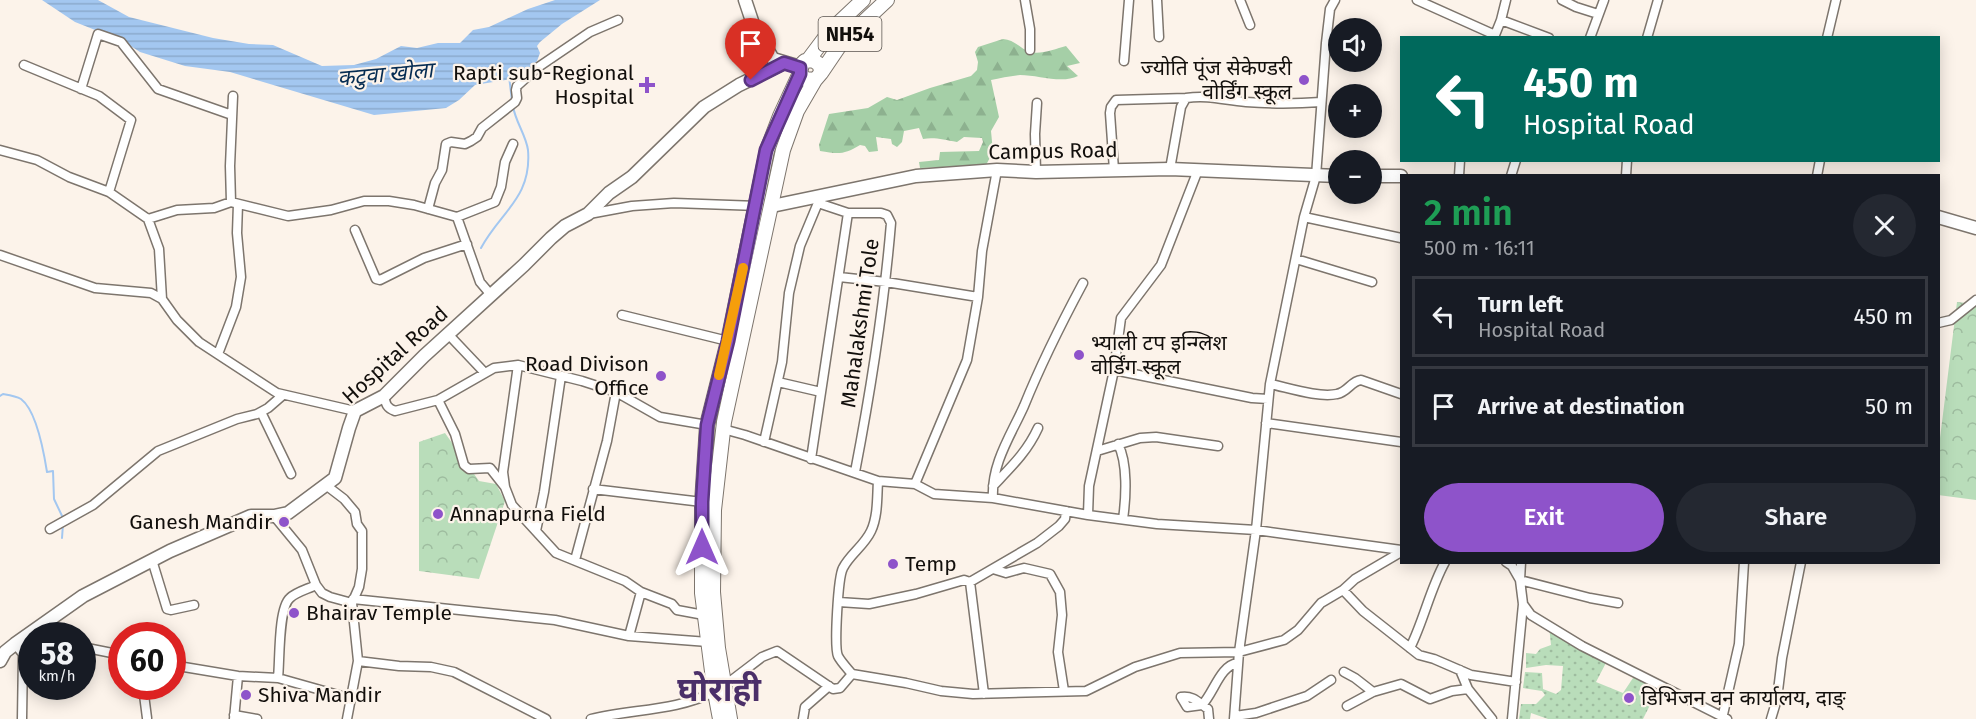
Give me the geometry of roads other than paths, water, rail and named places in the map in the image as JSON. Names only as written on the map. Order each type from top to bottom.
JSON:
[{"type":"main road","name":"NH54","points":[[803,67],[830,31],[863,0]]},
{"type":"main road","name":"NH54","points":[[818,76],[842,42],[886,0]]},
{"type":"main road","points":[[803,67],[805,79],[818,76]]},
{"type":"main road","points":[[720,719],[713,592],[714,510],[734,342],[766,150],[803,67]]},
{"type":"main road","points":[[730,719],[719,689],[708,642],[702,593],[702,502],[707,426],[734,342],[772,207],[787,140],[797,111],[818,76]]},
{"type":"main road","points":[[707,426],[723,429]]},
{"type":"street","points":[[745,0],[754,27],[766,51],[773,59],[803,67]]},
{"type":"street","points":[[1025,0],[1030,29],[1030,50]]},
{"type":"street","points":[[1124,61],[1129,0]]},
{"type":"street","points":[[1157,0],[1159,38]]},
{"type":"street","points":[[1240,0],[1250,25]]},
{"type":"street","points":[[1331,680],[1307,696],[1256,713],[1234,717],[1239,652],[1256,530],[1270,384],[1304,218],[1316,176],[1330,9],[1335,0]]},
{"type":"street","points":[[1417,0],[1495,36],[1506,0]]},
{"type":"street","points":[[1562,0],[1598,14]]},
{"type":"street","points":[[1591,36],[1604,0]]},
{"type":"street","points":[[1648,36],[1658,0]]},
{"type":"street","points":[[1827,36],[1836,0]]},
{"type":"street","points":[[428,209],[435,183],[442,170],[446,144],[451,142],[465,144],[477,137],[482,129],[515,102],[517,86],[537,68],[590,32],[618,20]]},
{"type":"street","points":[[1501,21],[1543,36]]},
{"type":"street","points":[[81,89],[98,34],[121,42],[158,89],[232,115]]},
{"type":"street","name":"Hospital Road","points":[[48,622],[83,596],[152,560],[251,516],[274,516],[288,513],[327,486],[335,478],[356,411],[384,396],[558,232],[588,214],[609,193],[632,177],[711,102],[784,63]]},
{"type":"street","points":[[24,65],[99,96],[131,120],[109,192]]},
{"type":"street","points":[[1114,170],[1110,113],[1116,100],[1186,98],[1206,95],[1283,105],[1321,102]]},
{"type":"street","points":[[218,354],[236,307],[241,277],[234,203],[233,96]]},
{"type":"street","points":[[1170,169],[1181,107],[1186,98]]},
{"type":"street","points":[[1036,172],[1037,103]]},
{"type":"street","points":[[148,219],[166,212],[214,208],[234,203],[288,216],[331,210],[364,201],[389,201],[457,217],[495,202],[513,144]]},
{"type":"street","points":[[0,150],[37,160],[69,177],[109,192],[148,219],[159,249],[162,299]]},
{"type":"street","name":"Campus Road","points":[[772,207],[819,199],[916,176],[997,170],[1036,172],[1170,169],[1328,176]]},
{"type":"street","points":[[915,484],[967,360],[978,297],[982,251],[997,170]]},
{"type":"street","points":[[1088,515],[1089,486],[1114,370],[1121,318],[1161,265],[1198,170]]},
{"type":"street","points":[[1382,176],[1400,176]]},
{"type":"street","points":[[764,442],[782,362],[789,293],[800,246],[819,199]]},
{"type":"street","name":"Mahalakshmi Tole","points":[[819,199],[848,213],[881,213],[887,215],[891,223],[886,282],[873,376],[855,472]]},
{"type":"street","points":[[588,214],[632,206],[674,203],[772,207]]},
{"type":"street","points":[[811,459],[848,213]]},
{"type":"street","points":[[457,217],[480,282],[491,295]]},
{"type":"street","points":[[1304,218],[1400,238]]},
{"type":"street","points":[[1940,218],[1976,228]]},
{"type":"street","points":[[356,230],[376,279],[380,280],[424,258],[467,244]]},
{"type":"street","points":[[1,258],[94,288],[151,293],[162,299],[177,320],[199,342],[280,394],[356,411]]},
{"type":"street","points":[[1296,260],[1372,282]]},
{"type":"street","points":[[839,277],[978,297]]},
{"type":"street","points":[[993,498],[996,466],[1035,377],[1083,284]]},
{"type":"street","points":[[1940,323],[1951,320],[1976,300]]},
{"type":"street","points":[[622,315],[734,342]]},
{"type":"street","points":[[448,334],[484,372]]},
{"type":"street","points":[[505,488],[503,472],[518,364]]},
{"type":"street","points":[[384,396],[389,409],[395,411],[438,400],[484,372],[518,364],[616,392],[660,417],[707,426]]},
{"type":"street","points":[[1114,370],[1252,398],[1268,399]]},
{"type":"street","points":[[536,531],[561,376]]},
{"type":"street","points":[[1270,384],[1328,395],[1346,391],[1356,380],[1361,380],[1400,394]]},
{"type":"street","points":[[778,382],[821,392]]},
{"type":"street","points":[[575,560],[607,441],[616,392]]},
{"type":"street","points":[[50,529],[93,505],[158,451],[259,413],[276,403],[280,394]]},
{"type":"street","points":[[438,400],[455,434],[464,465],[468,469],[490,468],[505,488],[512,505],[556,553],[625,581],[641,592],[672,604],[677,610],[704,615]]},
{"type":"street","points":[[259,413],[291,474]]},
{"type":"street","points":[[1266,423],[1400,442]]},
{"type":"street","points":[[993,486],[1029,448],[1038,428]]},
{"type":"street","points":[[723,429],[878,481],[915,484],[934,494],[993,498],[1088,515],[1157,524],[1256,530],[1400,551]]},
{"type":"street","points":[[1097,451],[1140,438],[1156,437],[1218,446]]},
{"type":"street","points":[[1118,444],[1122,451],[1126,497],[1123,519]]},
{"type":"street","points":[[878,481],[877,509],[872,530],[862,546],[847,560],[838,583],[837,655],[852,674],[941,691],[984,694],[1086,690],[1135,667],[1180,653],[1239,652],[1284,640],[1298,630],[1321,603],[1400,552]]},
{"type":"street","points":[[327,486],[344,499],[355,513],[357,524],[362,531],[362,569],[359,587],[352,601],[358,661],[346,719]]},
{"type":"street","points":[[593,489],[702,502]]},
{"type":"street","points":[[839,602],[868,604],[916,594],[964,580],[970,582],[1059,526],[1065,519],[1066,511]]},
{"type":"street","points":[[274,516],[302,550],[316,585],[330,597],[555,620],[629,636],[708,642]]},
{"type":"street","points":[[152,560],[167,609],[194,605]]},
{"type":"street","points":[[1410,648],[1444,564]]},
{"type":"street","points":[[1509,564],[1520,580],[1618,603]]},
{"type":"street","points":[[1512,719],[1524,604],[1520,580],[1521,564]]},
{"type":"street","points":[[1524,604],[1531,615],[1582,646],[1724,718],[1739,644],[1744,564]]},
{"type":"street","points":[[1771,719],[1777,699],[1784,648],[1801,564]]},
{"type":"street","points":[[993,569],[1006,573],[1024,568],[1050,574],[1060,592],[1062,615],[1058,652],[1064,691]]},
{"type":"street","points":[[970,582],[984,694]]},
{"type":"street","points":[[278,678],[285,604],[290,597],[316,585]]},
{"type":"street","points":[[1343,590],[1363,611],[1419,655],[1471,675],[1516,682]]},
{"type":"street","points":[[629,636],[641,592]]},
{"type":"street","name":"Hospital Road","points":[[0,661],[5,652],[18,642]]},
{"type":"street","points":[[15,644],[23,654],[22,719]]},
{"type":"street","points":[[591,719],[613,713],[665,707],[702,698],[719,689],[762,657],[777,651],[833,689],[840,688],[852,674]]},
{"type":"street","points":[[358,661],[431,667],[454,672],[546,719]]},
{"type":"street","points":[[1209,719],[1208,710],[1202,705],[1210,697],[1224,670],[1238,663]]},
{"type":"street","points":[[186,667],[238,676],[278,678],[350,698]]},
{"type":"street","points":[[1460,670],[1468,689],[1492,719]]},
{"type":"street","points":[[1344,672],[1373,693]]},
{"type":"street","points":[[238,676],[234,717],[257,719]]},
{"type":"street","points":[[1347,706],[1373,693],[1401,684],[1430,699],[1452,691],[1468,689]]},
{"type":"street","points":[[803,719],[805,707],[829,686]]},
{"type":"street","points":[[145,700],[147,718]]},
{"type":"water","name":"कटुवा खोला","points":[[42,0],[98,0],[129,17],[213,38],[273,45],[322,66],[354,65],[376,59],[401,46],[417,48],[438,43],[460,43],[473,30],[489,27],[528,9],[555,0],[600,0],[562,24],[540,42],[537,46],[540,53],[537,61],[529,70],[511,79],[475,85],[459,100],[446,108],[374,115],[230,72],[185,66],[140,52],[123,41],[75,22]]},
{"type":"waterway","points":[[509,76],[512,101]]},
{"type":"waterway","points":[[481,248],[520,193],[528,167],[528,150],[513,106]]},
{"type":"waterway","points":[[0,396],[3,394],[15,396],[27,405],[39,433],[47,472],[53,471],[54,499],[63,518]]},
{"type":"waterway","points":[[62,538],[63,524]]},
{"type":"place","name":"ज्योति पूंज सेकेण्डरी वोर्डिंग स्कूल","points":[[1304,80]]},
{"type":"place","name":"Rapti sub-Regional Hospital","points":[[647,85]]},
{"type":"place","name":"भ्याली टप इन्ग्लिश वोर्डिंग स्कूल","points":[[1079,355]]},
{"type":"place","name":"Road Divison Office","points":[[661,376]]},
{"type":"place","name":"Annapurna Field","points":[[438,514]]},
{"type":"place","name":"Ganesh Mandir","points":[[284,522]]},
{"type":"place","name":"Temp","points":[[893,564]]},
{"type":"place","name":"Bhairav Temple","points":[[294,613]]},
{"type":"place","name":"Shiva Mandir","points":[[246,695]]},
{"type":"place","name":"डिभिजन वन कार्यालय, दाङ्","points":[[1629,698]]},
{"type":"district","name":"घोराही","points":[[719,690]]}]
